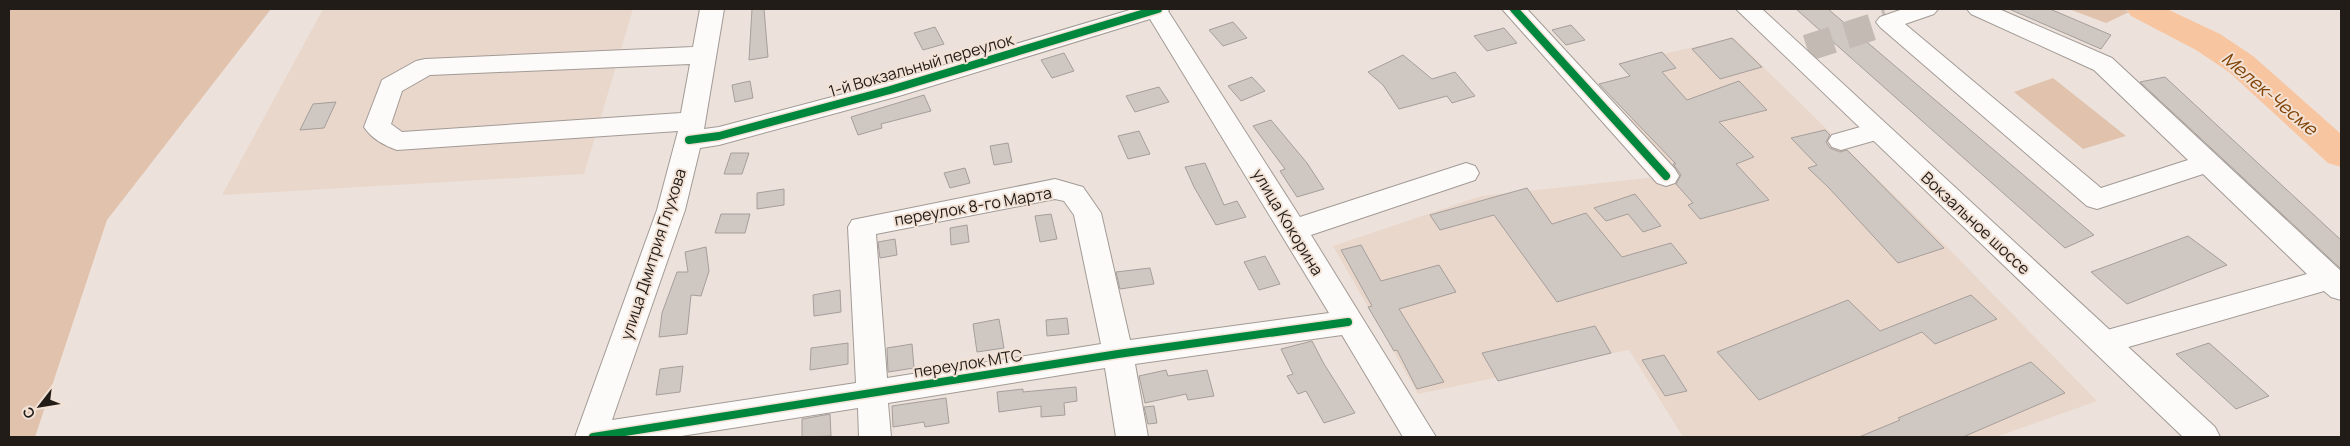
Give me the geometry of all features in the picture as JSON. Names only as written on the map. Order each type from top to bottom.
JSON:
[{"type":"street","name":"улица Дмитрия Глухова","points":[[592,437],[671,210],[691,131],[712,9]]},
{"type":"street","name":"1-й Вокзальный переулок","points":[[703,55],[425,67],[391,86],[377,126],[397,141],[691,131],[719,136],[890,90],[1156,9]]},
{"type":"street","name":"улица Кокорина","points":[[1156,9],[1420,437]]},
{"type":"street","points":[[1514,9],[1666,176]]},
{"type":"street","name":"Вокзальное шоссе","points":[[1748,9],[1801,50],[1878,131],[2204,437]]},
{"type":"street","points":[[1926,9],[1888,22],[2097,199],[2208,163]]},
{"type":"street","points":[[1979,9],[2103,64],[2335,284]]},
{"type":"street","points":[[1841,141],[1878,131]]},
{"type":"street","points":[[1294,230],[1466,173]]},
{"type":"street","name":"переулок 8-го Марта","points":[[875,437],[862,227],[1055,189],[1073,194],[1087,213],[1118,354],[1132,437]]},
{"type":"street","points":[[2104,342],[2335,284]]},
{"type":"street","name":"переулок МТС","points":[[592,437],[1118,354],[1348,322]]},
{"type":"shaded area","points":[[9,9],[271,9],[107,220],[35,437],[9,437]]},
{"type":"shaded area","points":[[323,9],[633,9],[584,174],[222,195]]},
{"type":"shaded area","points":[[2069,9],[2123,9],[2129,12],[2106,23]]},
{"type":"shaded area","points":[[1734,38],[1947,247],[2097,401],[1996,437],[1683,437],[1629,350],[1418,394],[1333,246],[1481,196],[1666,176],[1619,124],[1666,106],[1619,64]]},
{"type":"shaded area","points":[[2053,78],[2126,136],[2083,149],[2014,92]]},
{"type":"building","points":[[752,9],[764,9],[768,57],[749,60]]},
{"type":"building","points":[[1796,9],[1828,9],[2094,235],[2065,248]]},
{"type":"building","points":[[2009,9],[2050,9],[2111,35],[2101,49]]},
{"type":"building","points":[[1233,22],[1247,38],[1223,46],[1209,30]]},
{"type":"building","points":[[1571,25],[1585,40],[1566,45],[1552,30]]},
{"type":"building","points":[[935,27],[944,44],[923,50],[914,33]]},
{"type":"building","points":[[1504,28],[1517,43],[1487,51],[1474,36]]},
{"type":"building","points":[[1732,38],[1762,67],[1720,79],[1692,49]]},
{"type":"building","points":[[1662,52],[1676,68],[1662,72],[1687,100],[1739,81],[1767,110],[1719,122],[1754,157],[1736,164],[1769,200],[1700,219],[1688,205],[1693,203],[1676,184],[1681,175],[1673,164],[1676,164],[1599,84],[1630,76],[1619,64]]},
{"type":"building","points":[[1064,53],[1074,71],[1052,78],[1041,60]]},
{"type":"building","points":[[1403,55],[1432,79],[1455,72],[1475,96],[1452,103],[1447,96],[1399,109],[1383,85],[1368,72]]},
{"type":"building","points":[[1252,77],[1265,91],[1241,101],[1228,86]]},
{"type":"building","points":[[2165,77],[2341,240],[2341,269],[2140,82]]},
{"type":"building","points":[[750,81],[753,98],[735,102],[732,85]]},
{"type":"building","points":[[1159,87],[1169,102],[1135,112],[1126,96]]},
{"type":"building","points":[[924,95],[931,111],[881,124],[882,128],[858,135],[851,117]]},
{"type":"building","points":[[336,102],[324,128],[300,130],[313,104]]},
{"type":"building","points":[[1271,120],[1307,163],[1324,189],[1297,197],[1280,171],[1285,169],[1253,126]]},
{"type":"building","points":[[1825,130],[1830,135],[1826,142],[1830,148],[1840,152],[1847,150],[1944,248],[1898,263],[1808,168],[1817,165],[1791,138]]},
{"type":"building","points":[[1139,131],[1150,154],[1128,159],[1118,136]]},
{"type":"building","points":[[1008,143],[1012,162],[994,165],[990,146]]},
{"type":"building","points":[[731,153],[749,153],[742,174],[724,174]]},
{"type":"building","points":[[1205,163],[1224,205],[1237,201],[1246,217],[1216,225],[1185,167]]},
{"type":"building","points":[[965,168],[970,183],[950,188],[944,173]]},
{"type":"building","points":[[1527,188],[1552,224],[1586,213],[1622,257],[1671,243],[1687,263],[1557,302],[1494,215],[1440,230],[1430,215]]},
{"type":"building","points":[[784,189],[784,205],[757,209],[757,193]]},
{"type":"building","points":[[1635,194],[1661,226],[1643,232],[1628,214],[1606,221],[1594,208]]},
{"type":"building","points":[[721,214],[750,214],[745,233],[715,233]]},
{"type":"building","points":[[1051,214],[1057,239],[1040,242],[1035,216]]},
{"type":"building","points":[[967,225],[969,242],[951,245],[950,228]]},
{"type":"building","points":[[2188,236],[2227,265],[2127,304],[2091,272]]},
{"type":"building","points":[[895,239],[897,255],[880,258],[878,242]]},
{"type":"building","points":[[1361,245],[1381,281],[1439,265],[1456,292],[1399,309],[1444,382],[1417,389],[1397,350],[1394,351],[1368,307],[1372,306],[1341,250]]},
{"type":"building","points":[[706,247],[709,271],[701,296],[691,295],[687,334],[659,337],[662,313],[677,272],[688,272],[685,252]]},
{"type":"building","points":[[1265,256],[1280,284],[1259,290],[1244,262]]},
{"type":"building","points":[[1150,268],[1154,284],[1120,289],[1116,272]]},
{"type":"building","points":[[840,290],[841,312],[814,316],[813,295]]},
{"type":"building","points":[[1971,295],[1997,319],[1935,344],[1922,332],[1759,400],[1717,352],[1848,300],[1880,331]]},
{"type":"building","points":[[1067,318],[1069,334],[1047,336],[1046,320]]},
{"type":"building","points":[[999,319],[1004,348],[977,352],[973,324]]},
{"type":"building","points":[[1595,326],[1611,353],[1498,381],[1482,353]]},
{"type":"building","points":[[1312,341],[1355,413],[1324,423],[1306,391],[1298,394],[1287,376],[1293,374],[1281,349]]},
{"type":"building","points":[[848,343],[848,364],[810,370],[811,348]]},
{"type":"building","points":[[2209,343],[2269,396],[2236,409],[2176,354]]},
{"type":"building","points":[[912,344],[914,368],[888,372],[887,348]]},
{"type":"building","points":[[1664,355],[1687,391],[1665,396],[1642,360]]},
{"type":"building","points":[[2031,362],[2065,393],[1963,437],[1859,437],[1900,420],[1898,418]]},
{"type":"building","points":[[683,366],[680,392],[656,395],[660,369]]},
{"type":"building","points":[[1166,370],[1168,376],[1207,370],[1214,396],[1188,400],[1186,394],[1145,403],[1139,376]]},
{"type":"building","points":[[1076,387],[1077,401],[1064,403],[1065,415],[1041,417],[1041,406],[999,412],[997,392],[1023,389],[1023,392]]},
{"type":"building","points":[[946,398],[949,423],[925,427],[924,422],[893,427],[892,406]]},
{"type":"building","points":[[1154,406],[1157,423],[1148,424],[1144,407]]},
{"type":"building","points":[[830,414],[831,436],[802,437],[802,419]]},
{"type":"waterway","name":"Мелек-Чесме","points":[[2142,9],[2208,42],[2241,64],[2341,154]]},
{"type":"tunnel","points":[[1807,48],[1888,22]]},
{"type":"cycle path","points":[[689,140],[719,136],[890,90],[1158,9]]},
{"type":"cycle path","points":[[1514,9],[1666,176]]},
{"type":"cycle path","points":[[593,437],[1118,354],[1348,322]]}]
